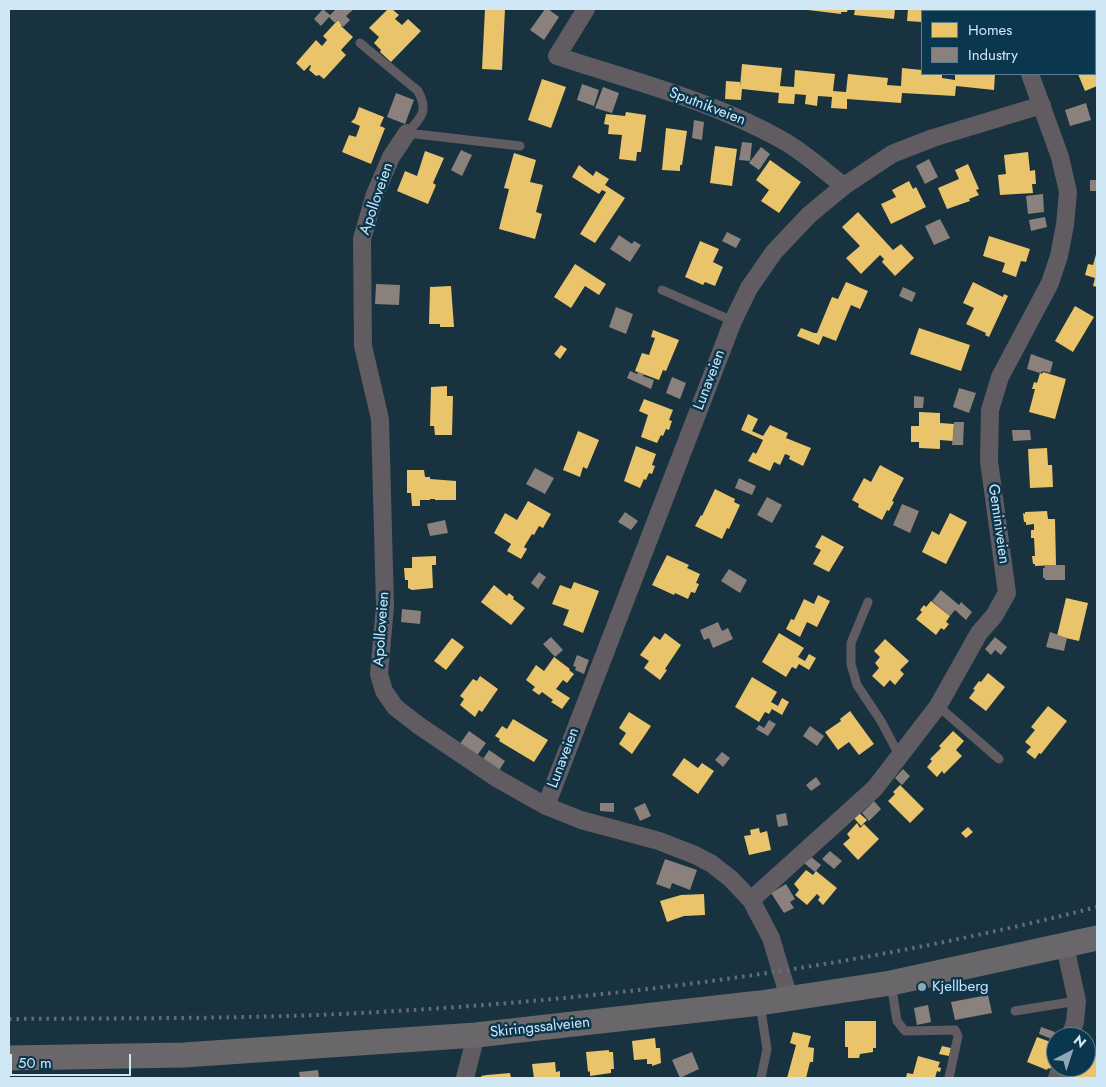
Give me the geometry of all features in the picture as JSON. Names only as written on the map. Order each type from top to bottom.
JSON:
[{"type":"main road","name":"Skiringssalveien","points":[[9,1058],[184,1055],[476,1035],[760,1003],[891,983],[1097,938]]},
{"type":"street","name":"Sputnikveien","points":[[586,9],[557,56],[693,100],[743,120],[784,141],[844,186]]},
{"type":"street","name":"Geminiveien","points":[[751,900],[875,788],[938,706],[979,633],[994,616],[1007,593],[989,460],[990,410],[1000,377],[1050,283],[1066,225],[1068,192],[1060,157],[1030,75]]},
{"type":"street","name":"Lunaveien","points":[[546,806],[733,321],[748,288],[774,252],[810,215],[844,186],[892,154],[932,138],[1042,105]]},
{"type":"street","name":"Apolloveien","points":[[408,133],[391,157],[375,194],[362,239],[363,346],[380,418],[385,606],[379,674],[384,691],[395,707],[418,725],[498,779],[546,806],[581,820],[659,841],[712,864],[731,879],[751,900],[771,938],[789,998]]},
{"type":"street","points":[[1065,946],[1076,1001],[1073,1027]]},
{"type":"street","points":[[465,1078],[476,1035]]},
{"type":"lane","points":[[360,43],[418,91],[423,100],[424,110],[420,119],[408,133]]},
{"type":"lane","points":[[408,133],[520,146]]},
{"type":"lane","points":[[662,290],[733,321]]},
{"type":"lane","points":[[868,602],[851,643],[851,664],[857,685],[881,721],[900,757]]},
{"type":"lane","points":[[938,706],[999,759]]},
{"type":"lane","points":[[891,983],[897,1021],[905,1031],[955,1030],[958,1036],[949,1078]]},
{"type":"lane","points":[[1015,1010],[1076,1001]]},
{"type":"lane","points":[[760,1003],[767,1049],[762,1078]]},
{"type":"building: Homes","points":[[388,9],[392,9],[399,15],[395,19],[402,25],[408,19],[421,31],[391,62],[380,52],[381,50],[374,43],[379,37],[369,28]]},
{"type":"building: Homes","points":[[485,9],[505,9],[502,70],[482,69]]},
{"type":"building: Homes","points":[[808,9],[848,9],[847,12],[841,12],[841,14]]},
{"type":"building: Homes","points":[[855,9],[895,9],[894,19],[854,15]]},
{"type":"building: Homes","points":[[908,9],[949,9],[921,10],[921,22],[907,21]]},
{"type":"building: Homes","points":[[1066,9],[1094,10],[1066,10]]},
{"type":"building: Homes","points":[[338,20],[341,26],[353,37],[341,50],[346,55],[324,79],[319,75],[316,76],[309,70],[310,65],[304,71],[296,63],[316,40],[322,46],[327,40],[323,36]]},
{"type":"building: Homes","points":[[1096,61],[1097,86],[1085,91],[1078,75],[1096,75]]},
{"type":"building: Homes","points":[[742,64],[782,68],[780,86],[794,87],[795,70],[835,74],[833,91],[846,92],[848,74],[888,78],[887,85],[901,86],[902,68],[921,70],[921,75],[942,75],[942,78],[955,80],[955,75],[995,75],[994,90],[956,86],[955,96],[902,93],[901,103],[847,99],[847,109],[831,108],[832,97],[818,96],[817,106],[805,104],[806,95],[795,94],[794,104],[778,103],[779,93],[742,89],[741,100],[725,99],[726,81],[740,82],[740,87]]},
{"type":"building: Homes","points":[[542,79],[566,87],[551,128],[528,120]]},
{"type":"building: Homes","points":[[359,107],[384,117],[380,126],[385,128],[371,164],[342,152],[349,135],[356,137],[360,126],[351,122],[355,118]]},
{"type":"building: Homes","points":[[626,112],[646,115],[641,152],[637,152],[636,161],[619,159],[622,135],[608,134],[609,125],[604,124],[606,114],[625,116]]},
{"type":"building: Homes","points":[[666,128],[687,131],[680,171],[662,170]]},
{"type":"building: Homes","points":[[715,146],[737,149],[732,186],[710,183]]},
{"type":"building: Homes","points":[[425,151],[444,158],[433,183],[436,185],[428,204],[397,191],[405,171],[417,176]]},
{"type":"building: Homes","points":[[1028,152],[1030,171],[1035,170],[1036,184],[1032,184],[1033,193],[1000,195],[998,175],[1006,174],[1004,155]]},
{"type":"building: Homes","points":[[514,153],[536,160],[530,182],[543,185],[536,212],[542,214],[535,239],[499,229],[509,189],[504,188]]},
{"type":"building: Homes","points":[[770,160],[801,182],[779,213],[761,201],[769,190],[756,180]]},
{"type":"building: Homes","points":[[968,164],[979,189],[976,190],[979,195],[969,199],[970,201],[947,209],[938,188],[959,179],[955,170]]},
{"type":"building: Homes","points":[[579,165],[593,176],[596,171],[609,179],[605,185],[625,198],[595,243],[580,234],[606,192],[602,190],[599,194],[572,177]]},
{"type":"building: Homes","points":[[909,181],[913,189],[916,187],[926,207],[891,224],[881,204],[896,197],[892,190]]},
{"type":"building: Homes","points":[[858,212],[893,250],[901,244],[914,258],[895,276],[882,262],[884,259],[880,255],[861,274],[846,258],[860,246],[842,227]]},
{"type":"building: Homes","points":[[989,236],[1030,249],[1026,262],[1021,261],[1016,277],[1002,272],[1005,263],[983,256]]},
{"type":"building: Homes","points":[[700,241],[719,249],[713,262],[723,267],[715,286],[705,282],[703,285],[685,277]]},
{"type":"building: Homes","points":[[1097,251],[1097,287],[1093,286],[1095,278],[1085,275],[1088,264],[1093,265]]},
{"type":"building: Homes","points":[[575,264],[606,284],[599,295],[585,286],[571,308],[554,297]]},
{"type":"building: Homes","points":[[846,282],[868,291],[860,309],[851,305],[836,341],[823,336],[819,345],[797,336],[801,328],[817,333],[832,297],[838,299]]},
{"type":"building: Homes","points":[[973,282],[1003,297],[1004,294],[1008,296],[989,337],[985,335],[986,333],[966,324],[974,308],[963,303]]},
{"type":"building: Homes","points":[[451,286],[454,327],[440,327],[440,324],[429,324],[430,287]]},
{"type":"building: Homes","points":[[1075,306],[1094,317],[1073,352],[1055,341]]},
{"type":"building: Homes","points":[[919,328],[970,345],[961,371],[910,354]]},
{"type":"building: Homes","points":[[653,330],[679,340],[666,371],[663,370],[659,380],[635,371],[642,353],[649,355],[655,338],[651,337]]},
{"type":"building: Homes","points":[[561,345],[567,349],[560,359],[554,354]]},
{"type":"building: Homes","points":[[1043,372],[1066,379],[1055,419],[1029,412],[1035,389],[1032,389],[1034,382],[1037,383],[1040,373],[1042,374]]},
{"type":"building: Homes","points":[[447,386],[447,396],[453,396],[452,435],[435,435],[434,426],[430,426],[431,387]]},
{"type":"building: Homes","points":[[644,399],[673,410],[669,420],[672,421],[669,430],[666,429],[657,443],[641,437],[648,415],[639,411]]},
{"type":"building: Homes","points":[[919,412],[940,413],[940,423],[954,424],[953,441],[940,440],[940,449],[919,448],[919,442],[911,442],[911,426],[919,426]]},
{"type":"building: Homes","points":[[748,414],[758,419],[752,431],[763,436],[770,425],[788,433],[786,438],[811,448],[803,466],[789,459],[790,456],[785,454],[780,465],[774,462],[770,471],[748,461],[753,452],[756,454],[763,440],[741,430]]},
{"type":"building: Homes","points":[[578,431],[599,440],[587,469],[583,467],[580,477],[563,470]]},
{"type":"building: Homes","points":[[636,446],[656,454],[652,465],[655,466],[652,474],[649,473],[640,488],[624,481]]},
{"type":"building: Homes","points":[[1047,448],[1048,465],[1052,465],[1053,487],[1030,488],[1028,449]]},
{"type":"building: Homes","points":[[880,465],[904,478],[892,501],[894,502],[882,520],[858,507],[859,504],[852,500],[864,478],[871,482]]},
{"type":"building: Homes","points":[[407,470],[424,470],[425,477],[430,477],[430,479],[456,481],[456,500],[420,500],[420,506],[412,506],[411,493],[407,493]]},
{"type":"building: Homes","points":[[715,489],[735,499],[734,502],[740,505],[729,529],[727,528],[722,539],[695,526]]},
{"type":"building: Homes","points":[[528,501],[551,514],[543,528],[539,526],[534,535],[532,534],[524,547],[527,549],[521,559],[507,551],[511,544],[494,533],[505,513],[517,520]]},
{"type":"building: Homes","points":[[1047,511],[1048,519],[1055,519],[1056,565],[1035,566],[1032,556],[1035,556],[1034,538],[1031,538],[1031,530],[1034,530],[1034,524],[1026,525],[1023,513]]},
{"type":"building: Homes","points":[[950,513],[967,522],[946,564],[922,552],[932,531],[939,535]]},
{"type":"building: Homes","points":[[822,535],[844,547],[829,572],[813,564],[821,550],[815,547]]},
{"type":"building: Homes","points":[[667,555],[689,565],[687,568],[700,574],[696,583],[699,584],[695,593],[691,592],[688,599],[652,585]]},
{"type":"building: Homes","points":[[436,556],[436,565],[432,565],[433,588],[412,590],[408,588],[408,580],[405,580],[404,568],[412,568],[412,557]]},
{"type":"building: Homes","points":[[574,582],[599,591],[583,633],[563,625],[569,610],[552,604],[560,585],[571,589]]},
{"type":"building: Homes","points":[[494,585],[507,596],[509,593],[514,597],[513,599],[525,608],[511,625],[481,602]]},
{"type":"building: Homes","points":[[818,595],[830,601],[817,627],[807,622],[800,637],[786,629],[791,619],[794,620],[804,599],[814,604]]},
{"type":"building: Homes","points":[[1066,598],[1088,603],[1079,641],[1057,636]]},
{"type":"building: Homes","points":[[931,601],[950,616],[946,622],[949,624],[944,630],[941,628],[936,635],[916,619],[922,612],[920,610],[924,605],[926,607]]},
{"type":"building: Homes","points":[[665,633],[681,645],[660,680],[644,668],[649,661],[640,655],[654,636],[660,640]]},
{"type":"building: Homes","points":[[779,633],[804,648],[798,657],[805,661],[809,654],[816,658],[809,670],[799,664],[796,669],[792,667],[786,677],[762,662]]},
{"type":"building: Homes","points":[[452,638],[464,647],[446,670],[434,661]]},
{"type":"building: Homes","points":[[885,639],[909,661],[900,670],[904,674],[895,685],[890,680],[884,687],[872,676],[879,668],[875,663],[880,657],[874,651]]},
{"type":"building: Homes","points":[[554,657],[574,674],[567,683],[563,680],[556,689],[570,698],[562,709],[551,702],[553,700],[542,692],[539,695],[532,690],[535,687],[526,680],[536,665],[544,671]]},
{"type":"building: Homes","points":[[988,673],[1005,687],[986,711],[969,698],[979,681],[981,682]]},
{"type":"building: Homes","points":[[480,676],[498,689],[482,712],[479,710],[475,717],[460,705],[464,699],[460,696],[473,679],[477,681]]},
{"type":"building: Homes","points":[[752,677],[777,692],[771,702],[778,706],[782,698],[789,702],[782,715],[772,709],[769,714],[765,712],[759,722],[735,707]]},
{"type":"building: Homes","points":[[1048,706],[1067,721],[1035,759],[1026,752],[1031,747],[1025,742],[1035,730],[1031,727]]},
{"type":"building: Homes","points":[[850,711],[874,744],[859,755],[849,742],[838,750],[825,732],[841,721],[840,719]]},
{"type":"building: Homes","points":[[629,712],[651,726],[632,754],[619,744],[626,733],[619,728]]},
{"type":"building: Homes","points":[[513,719],[548,740],[534,762],[499,741],[500,739],[495,736],[502,726],[507,729]]},
{"type":"building: Homes","points":[[953,731],[964,741],[956,750],[962,756],[944,774],[942,771],[937,777],[927,767],[932,761],[930,759],[941,748],[939,746]]},
{"type":"building: Homes","points":[[684,758],[698,768],[702,763],[714,771],[698,794],[672,775]]},
{"type":"building: Homes","points":[[900,785],[924,809],[910,823],[888,801]]},
{"type":"building: Homes","points":[[859,813],[867,820],[861,826],[854,818]]},
{"type":"building: Homes","points":[[857,823],[860,828],[864,824],[879,839],[858,860],[843,844],[850,838],[847,834]]},
{"type":"building: Homes","points":[[968,827],[973,832],[966,838],[961,833]]},
{"type":"building: Homes","points":[[759,828],[760,833],[767,831],[771,850],[749,855],[744,836],[751,835],[750,830]]},
{"type":"building: Homes","points":[[806,870],[813,875],[816,871],[837,888],[823,905],[818,900],[820,897],[817,894],[807,905],[795,895],[799,890],[794,884]]},
{"type":"building: Homes","points":[[704,894],[705,915],[684,916],[667,922],[660,901],[681,895]]},
{"type":"building: Homes","points":[[845,1021],[876,1021],[876,1048],[873,1048],[873,1052],[860,1054],[859,1058],[848,1058],[848,1047],[845,1047]]},
{"type":"building: Homes","points":[[793,1032],[811,1036],[808,1047],[814,1048],[813,1062],[810,1062],[806,1078],[787,1078],[796,1045],[790,1043]]},
{"type":"building: Homes","points":[[1037,1037],[1046,1040],[1046,1070],[1027,1062]]},
{"type":"building: Homes","points":[[655,1038],[656,1048],[660,1048],[661,1063],[652,1066],[652,1064],[647,1064],[647,1059],[634,1060],[632,1041]]},
{"type":"building: Homes","points":[[942,1046],[951,1048],[949,1056],[939,1054]]},
{"type":"building: Homes","points":[[609,1050],[609,1052],[613,1052],[614,1069],[611,1069],[611,1073],[590,1076],[586,1052]]},
{"type":"building: Homes","points":[[1096,1051],[1097,1078],[1075,1078],[1096,1077]]},
{"type":"building: Homes","points":[[918,1056],[940,1062],[938,1067],[941,1068],[940,1072],[937,1071],[935,1078],[906,1078],[907,1073],[913,1074]]},
{"type":"building: Homes","points":[[555,1062],[556,1072],[560,1071],[560,1078],[534,1078],[532,1064]]},
{"type":"building: Homes","points":[[510,1073],[511,1078],[482,1078],[481,1076],[487,1075]]},
{"type":"building: Industry","points":[[323,9],[330,15],[336,9],[354,9],[346,16],[350,20],[343,27],[338,20],[335,23],[329,17],[321,26],[314,19]]},
{"type":"building: Industry","points":[[545,9],[559,17],[544,40],[530,30]]},
{"type":"building: Industry","points":[[582,84],[599,90],[594,106],[577,100]]},
{"type":"building: Industry","points":[[603,87],[619,93],[612,113],[595,108]]},
{"type":"building: Industry","points":[[396,93],[414,100],[405,124],[387,117]]},
{"type":"building: Industry","points":[[1086,103],[1091,120],[1070,126],[1065,110]]},
{"type":"building: Industry","points":[[694,120],[704,122],[702,140],[692,138]]},
{"type":"building: Industry","points":[[742,142],[752,143],[750,161],[739,160]]},
{"type":"building: Industry","points":[[761,147],[770,154],[759,170],[749,163]]},
{"type":"building: Industry","points":[[461,150],[472,155],[462,176],[451,170]]},
{"type":"building: Industry","points":[[929,159],[938,177],[925,184],[916,166]]},
{"type":"building: Industry","points":[[1090,180],[1097,180],[1097,191],[1090,191]]},
{"type":"building: Industry","points":[[1043,194],[1044,212],[1028,214],[1026,196]]},
{"type":"building: Industry","points":[[1045,217],[1047,227],[1031,231],[1029,220]]},
{"type":"building: Industry","points":[[940,219],[950,238],[934,245],[925,226]]},
{"type":"building: Industry","points":[[727,232],[741,239],[736,248],[722,241]]},
{"type":"building: Industry","points":[[619,235],[632,244],[634,241],[641,245],[630,262],[610,249]]},
{"type":"building: Industry","points":[[376,284],[400,285],[399,305],[375,304]]},
{"type":"building: Industry","points":[[903,287],[916,293],[912,302],[899,296]]},
{"type":"building: Industry","points":[[616,307],[633,314],[626,334],[609,327]]},
{"type":"building: Industry","points":[[1031,354],[1053,362],[1050,373],[1043,371],[1040,373],[1027,369]]},
{"type":"building: Industry","points":[[630,371],[644,374],[643,376],[654,380],[651,389],[627,378]]},
{"type":"building: Industry","points":[[672,377],[686,383],[680,399],[666,393]]},
{"type":"building: Industry","points":[[959,388],[976,393],[969,413],[953,407]]},
{"type":"building: Industry","points":[[914,396],[924,397],[923,408],[914,408]]},
{"type":"building: Industry","points":[[954,422],[964,422],[963,445],[952,445]]},
{"type":"building: Industry","points":[[1012,430],[1030,430],[1031,440],[1013,441]]},
{"type":"building: Industry","points":[[535,468],[554,478],[545,494],[526,484]]},
{"type":"building: Industry","points":[[739,478],[756,486],[752,495],[735,488]]},
{"type":"building: Industry","points":[[767,497],[782,505],[772,523],[757,515]]},
{"type":"building: Industry","points":[[902,504],[919,511],[910,533],[893,525]]},
{"type":"building: Industry","points":[[625,512],[638,521],[631,530],[618,522]]},
{"type":"building: Industry","points":[[445,520],[448,533],[430,536],[427,524]]},
{"type":"building: Industry","points":[[1044,565],[1065,565],[1065,580],[1045,580],[1043,578]]},
{"type":"building: Industry","points":[[729,569],[747,580],[740,593],[721,581]]},
{"type":"building: Industry","points":[[539,572],[546,577],[538,589],[531,583]]},
{"type":"building: Industry","points":[[941,590],[959,605],[961,602],[972,612],[966,620],[955,610],[950,616],[932,601]]},
{"type":"building: Industry","points":[[402,609],[421,611],[420,624],[401,622]]},
{"type":"building: Industry","points":[[718,622],[722,631],[728,628],[733,639],[713,648],[709,638],[704,640],[700,630]]},
{"type":"building: Industry","points":[[1050,632],[1067,638],[1064,651],[1046,647]]},
{"type":"building: Industry","points":[[551,637],[563,650],[555,657],[543,644]]},
{"type":"building: Industry","points":[[995,637],[1007,647],[1001,655],[995,650],[991,655],[985,649]]},
{"type":"building: Industry","points":[[577,655],[589,660],[584,674],[575,670],[576,667],[573,666]]},
{"type":"building: Industry","points":[[769,720],[776,724],[768,736],[756,729],[759,725],[764,728]]},
{"type":"building: Industry","points":[[810,726],[824,736],[817,746],[803,736]]},
{"type":"building: Industry","points":[[469,731],[486,743],[476,757],[459,745]]},
{"type":"building: Industry","points":[[489,750],[505,761],[498,772],[481,762]]},
{"type":"building: Industry","points":[[722,752],[730,758],[723,767],[715,760]]},
{"type":"building: Industry","points":[[903,769],[910,776],[902,785],[895,778]]},
{"type":"building: Industry","points":[[816,777],[821,784],[811,791],[806,785]]},
{"type":"building: Industry","points":[[874,801],[881,809],[869,821],[862,813]]},
{"type":"building: Industry","points":[[600,803],[614,803],[614,812],[600,811]]},
{"type":"building: Industry","points":[[645,803],[651,816],[640,821],[634,808]]},
{"type":"building: Industry","points":[[786,813],[788,825],[778,827],[776,815]]},
{"type":"building: Industry","points":[[830,851],[842,861],[834,869],[822,859]]},
{"type":"building: Industry","points":[[810,856],[821,865],[815,872],[804,863]]},
{"type":"building: Industry","points":[[665,859],[697,870],[690,890],[672,883],[670,889],[656,884]]},
{"type":"building: Industry","points":[[786,884],[795,899],[790,902],[794,908],[784,913],[771,893]]},
{"type":"building: Industry","points":[[988,995],[992,1013],[955,1020],[951,1002]]},
{"type":"building: Industry","points":[[928,1005],[931,1022],[917,1025],[914,1008]]},
{"type":"building: Industry","points":[[1041,1027],[1046,1029],[1046,1037],[1039,1034]]},
{"type":"building: Industry","points":[[692,1052],[699,1069],[680,1078],[672,1060]]},
{"type":"building: Industry","points":[[318,1070],[319,1078],[300,1078],[299,1072]]},
{"type":"railway","points":[[9,1019],[298,1016],[435,1009],[531,1001],[721,980],[816,965],[910,949],[1097,907]]},
{"type":"place","name":"Kjellberg","points":[[922,987]]}]
